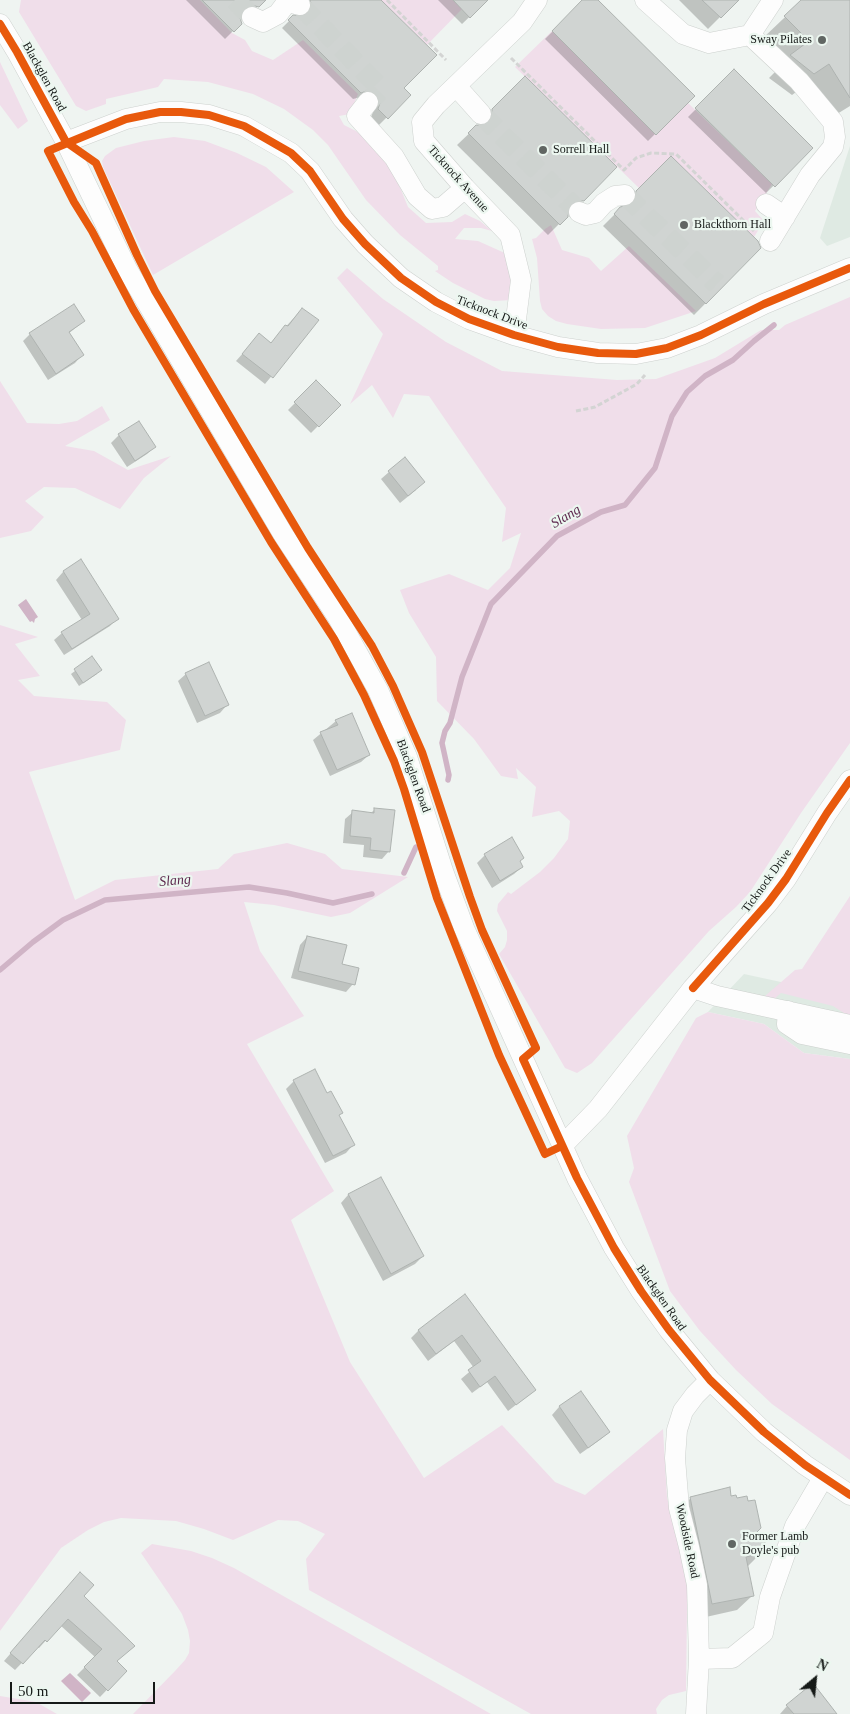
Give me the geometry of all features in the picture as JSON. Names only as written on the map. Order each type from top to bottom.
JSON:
[{"type":"street","name":"Ticknock Avenue","points":[[514,335],[521,280],[510,235],[424,141],[422,122],[436,105],[522,22],[537,0]]},
{"type":"street","points":[[645,0],[683,34],[709,43],[750,35],[772,0]]},
{"type":"street","points":[[252,17],[263,22],[278,14],[287,2],[300,5]]},
{"type":"street","name":"Blackglen Road","points":[[0,24],[66,142],[128,269],[153,314],[284,534],[337,616],[378,690],[407,757],[443,871],[464,928],[592,1210],[641,1291],[669,1330],[710,1380],[764,1432],[823,1478],[850,1495]]},
{"type":"street","points":[[750,35],[799,81],[833,122],[835,137],[832,147],[810,175],[770,241]]},
{"type":"street","points":[[456,86],[482,114]]},
{"type":"street","points":[[368,102],[357,116],[394,157],[417,196],[432,209],[443,207],[465,188]]},
{"type":"street","name":"Ticknock Drive","points":[[66,142],[126,119],[160,112],[208,115],[244,126],[292,153],[310,171],[343,220],[401,278],[436,302],[469,319],[514,335],[558,347],[598,353],[636,354],[667,348],[714,330],[764,304],[850,268]]},
{"type":"street","points":[[580,212],[586,215],[595,213],[604,203],[615,196],[626,194]]},
{"type":"street","points":[[766,204],[785,217]]},
{"type":"street","name":"Ticknock Drive","points":[[562,1146],[598,1109],[693,988],[774,895],[850,780]]},
{"type":"street","points":[[693,988],[717,996],[850,1025]]},
{"type":"street","points":[[788,1011],[787,1024],[802,1034],[850,1044]]},
{"type":"street","name":"Woodside Road","points":[[696,1714],[699,1659],[697,1585],[678,1508],[675,1458],[677,1430],[683,1411],[694,1395],[710,1380]]},
{"type":"street","points":[[699,1659],[732,1658],[763,1633],[770,1597],[795,1526],[823,1478]]},
{"type":"path","points":[[386,0],[446,60]]},
{"type":"path","points":[[498,45],[624,170],[636,158],[651,153],[676,154],[765,242],[770,241]]},
{"type":"path","points":[[576,411],[595,408],[637,384],[645,375]]},
{"type":"shaded area","points":[[21,0],[200,0],[232,33],[245,40],[252,51],[273,60],[303,40],[358,94],[350,114],[339,116],[344,125],[356,131],[373,145],[385,160],[395,175],[408,207],[426,223],[452,222],[465,214],[480,221],[492,231],[481,228],[464,228],[455,239],[478,241],[507,254],[510,259],[512,300],[494,301],[485,299],[453,283],[435,271],[438,270],[438,266],[400,235],[366,200],[328,145],[313,130],[284,109],[253,94],[208,82],[164,79],[158,87],[106,99],[106,104],[86,111],[76,106],[19,12]]},
{"type":"shaded area","points":[[381,0],[453,0],[462,9],[427,45]]},
{"type":"shaded area","points":[[552,31],[656,135],[688,103],[772,184],[755,211],[764,221],[754,237],[671,156],[639,188],[515,67]]},
{"type":"shaded area","points":[[0,62],[28,121],[18,129],[0,105]]},
{"type":"shaded area","points":[[174,137],[205,141],[237,153],[266,167],[294,192],[153,275],[103,167],[102,161],[105,156],[116,148],[144,141]]},
{"type":"shaded area","points":[[850,146],[850,237],[827,246],[820,238]]},
{"type":"shaded area","points":[[551,225],[562,250],[589,258],[601,271],[629,246],[696,311],[645,328],[601,329],[556,321],[542,309],[537,258],[532,239],[536,238]]},
{"type":"shaded area","points":[[347,268],[383,299],[446,342],[502,371],[617,380],[656,379],[715,358],[761,330],[779,330],[785,325],[850,297],[850,743],[801,813],[750,892],[709,931],[592,1063],[577,1073],[565,1068],[499,954],[505,947],[507,931],[497,911],[498,904],[508,892],[511,894],[540,872],[554,858],[568,839],[570,821],[559,811],[532,817],[536,787],[516,768],[518,779],[501,776],[474,739],[437,701],[436,657],[409,613],[400,590],[449,574],[488,590],[510,568],[521,533],[502,542],[506,508],[429,396],[404,394],[393,418],[372,385],[350,404],[383,334],[337,278]]},
{"type":"shaded area","points":[[0,381],[27,423],[59,424],[77,421],[102,406],[110,420],[65,446],[94,451],[128,470],[171,456],[144,478],[120,509],[75,488],[44,487],[25,501],[44,517],[31,531],[0,538]]},
{"type":"shaded area","points":[[26,599],[38,617],[34,623],[30,622],[18,605]]},
{"type":"shaded area","points":[[0,625],[38,637],[15,644],[40,676],[18,680],[34,696],[107,702],[126,720],[120,750],[29,772],[75,900],[115,880],[218,869],[234,854],[287,843],[325,854],[342,869],[408,877],[350,913],[331,917],[274,905],[244,902],[260,951],[304,1016],[247,1044],[334,1191],[291,1220],[350,1362],[424,1478],[502,1425],[555,1482],[585,1495],[663,1429],[667,1498],[688,1566],[692,1597],[687,1607],[686,1691],[669,1695],[662,1700],[656,1709],[657,1714],[531,1714],[309,1590],[306,1559],[325,1534],[298,1521],[278,1520],[233,1540],[176,1521],[121,1518],[104,1522],[61,1548],[0,1631]]},
{"type":"shaded area","points":[[850,896],[850,1017],[833,1006],[781,993],[773,1000],[765,996],[795,970],[802,969]]},
{"type":"shaded area","points":[[744,974],[850,997],[850,1059],[804,1053],[764,1024],[708,1012]]},
{"type":"shaded area","points":[[708,1012],[764,1024],[804,1053],[850,1059],[850,1460],[772,1404],[736,1370],[700,1331],[670,1291],[629,1182],[634,1168],[627,1136],[696,1018]]},
{"type":"shaded area","points":[[152,1544],[191,1551],[234,1568],[491,1714],[133,1714],[175,1671],[189,1653],[190,1641],[182,1614],[141,1553]]},
{"type":"shaded area","points":[[70,1673],[91,1693],[82,1702],[61,1681]]},
{"type":"shaded area","points":[[0,1696],[36,1702],[57,1714],[0,1714]]},
{"type":"building","points":[[202,0],[266,0],[259,7],[251,5],[245,8],[240,18],[242,24],[234,32]]},
{"type":"building","points":[[310,0],[381,0],[437,55],[404,88],[411,95],[388,119],[378,109],[380,103],[376,93],[369,90],[361,93],[288,20],[293,15],[303,16],[308,13],[312,7]]},
{"type":"building","points":[[453,0],[488,0],[470,18]]},
{"type":"building","points":[[582,0],[598,0],[695,96],[656,135],[552,31]]},
{"type":"building","points":[[702,0],[739,0],[721,18]]},
{"type":"building","points":[[801,0],[850,0],[850,98],[829,64],[814,74],[790,55],[809,41],[784,16]]},
{"type":"building","points":[[734,69],[813,148],[775,187],[695,108]]},
{"type":"building","name":"Sorrell Hall","points":[[525,76],[617,167],[584,201],[577,200],[572,203],[568,208],[568,217],[560,225],[468,133],[476,125],[483,126],[489,122],[492,117],[492,109]]},
{"type":"building","name":"Blackthorn Hall","points":[[671,156],[758,241],[761,248],[706,304],[614,214],[620,207],[632,204],[636,199],[636,191]]},
{"type":"building","points":[[74,304],[85,321],[69,332],[84,355],[56,374],[29,333]]},
{"type":"building","points":[[302,308],[319,320],[273,378],[242,354],[259,333],[271,343]]},
{"type":"building","points":[[316,380],[341,405],[319,427],[294,402]]},
{"type":"building","points":[[139,421],[156,447],[135,461],[118,434]]},
{"type":"building","points":[[405,457],[425,482],[408,496],[388,471]]},
{"type":"building","points":[[81,559],[119,619],[72,649],[61,632],[90,614],[63,571]]},
{"type":"building","points":[[92,656],[102,670],[83,683],[74,669]]},
{"type":"building","points":[[209,662],[229,705],[205,716],[185,673]]},
{"type":"building","points":[[352,713],[370,755],[337,770],[320,732],[338,725],[335,720]]},
{"type":"building","points":[[374,808],[395,810],[390,852],[370,850],[371,838],[350,836],[352,810],[374,813]]},
{"type":"building","points":[[512,837],[524,858],[520,861],[523,867],[500,881],[484,854]]},
{"type":"building","points":[[307,936],[347,945],[342,964],[359,968],[355,985],[298,971]]},
{"type":"building","points":[[315,1069],[327,1093],[331,1091],[343,1113],[339,1115],[355,1145],[333,1156],[293,1080]]},
{"type":"building","points":[[381,1177],[424,1256],[391,1274],[348,1194]]},
{"type":"building","points":[[465,1294],[536,1390],[516,1405],[495,1376],[480,1387],[468,1370],[481,1361],[462,1335],[436,1354],[418,1330]]},
{"type":"building","points":[[581,1391],[610,1432],[588,1448],[559,1406]]},
{"type":"building","name":"Former Lamb Doyle's pub","points":[[730,1487],[731,1496],[736,1495],[737,1498],[747,1496],[748,1501],[755,1500],[761,1528],[757,1532],[767,1540],[761,1547],[762,1553],[746,1557],[754,1596],[712,1604],[690,1497]]},
{"type":"building","points":[[80,1572],[94,1585],[84,1596],[135,1646],[117,1661],[127,1671],[108,1691],[84,1667],[102,1649],[68,1619],[23,1664],[10,1653]]},
{"type":"building","points":[[813,1683],[837,1714],[794,1714],[786,1705]]},
{"type":"waterway","name":"Slang","points":[[448,780],[449,775],[442,743],[445,731],[450,723],[462,677],[491,604],[557,536],[601,512],[625,505],[655,468],[672,416],[687,392],[705,376],[733,360],[774,325]]},
{"type":"waterway","name":"Slang","points":[[404,873],[416,847]]},
{"type":"waterway","name":"Slang","points":[[0,970],[63,920],[105,900],[249,887],[333,903],[372,894]]},
{"type":"tunnel","points":[[235,0],[252,17]]},
{"type":"tunnel","points":[[300,5],[381,89],[368,102]]},
{"type":"tunnel","points":[[481,114],[579,212]]},
{"type":"tunnel","points":[[625,195],[717,284]]},
{"type":"cycle path","points":[[0,24],[66,142],[96,163],[155,291],[308,548],[372,646],[393,686],[422,752],[482,930],[536,1048],[523,1059],[577,1178],[614,1248],[641,1291],[669,1330],[710,1380],[764,1432],[805,1465],[850,1495]]},
{"type":"cycle path","points":[[562,1146],[545,1154],[499,1055],[437,898],[394,761],[364,695],[334,639],[271,542],[133,309],[48,151],[126,119],[160,112],[209,115],[244,126],[291,153],[310,171],[343,219],[365,244],[401,278],[436,302],[469,319],[514,335],[558,347],[598,353],[636,354],[667,348],[701,335],[764,304],[850,268]]},
{"type":"cycle path","points":[[693,988],[768,903],[786,879],[850,780]]},
{"type":"place","name":"Sway Pilates","points":[[822,40]]},
{"type":"place","name":"Sorrell Hall","points":[[543,150]]},
{"type":"place","name":"Blackthorn Hall","points":[[684,225]]},
{"type":"place","name":"Former Lamb Doyle's pub","points":[[732,1544]]}]
